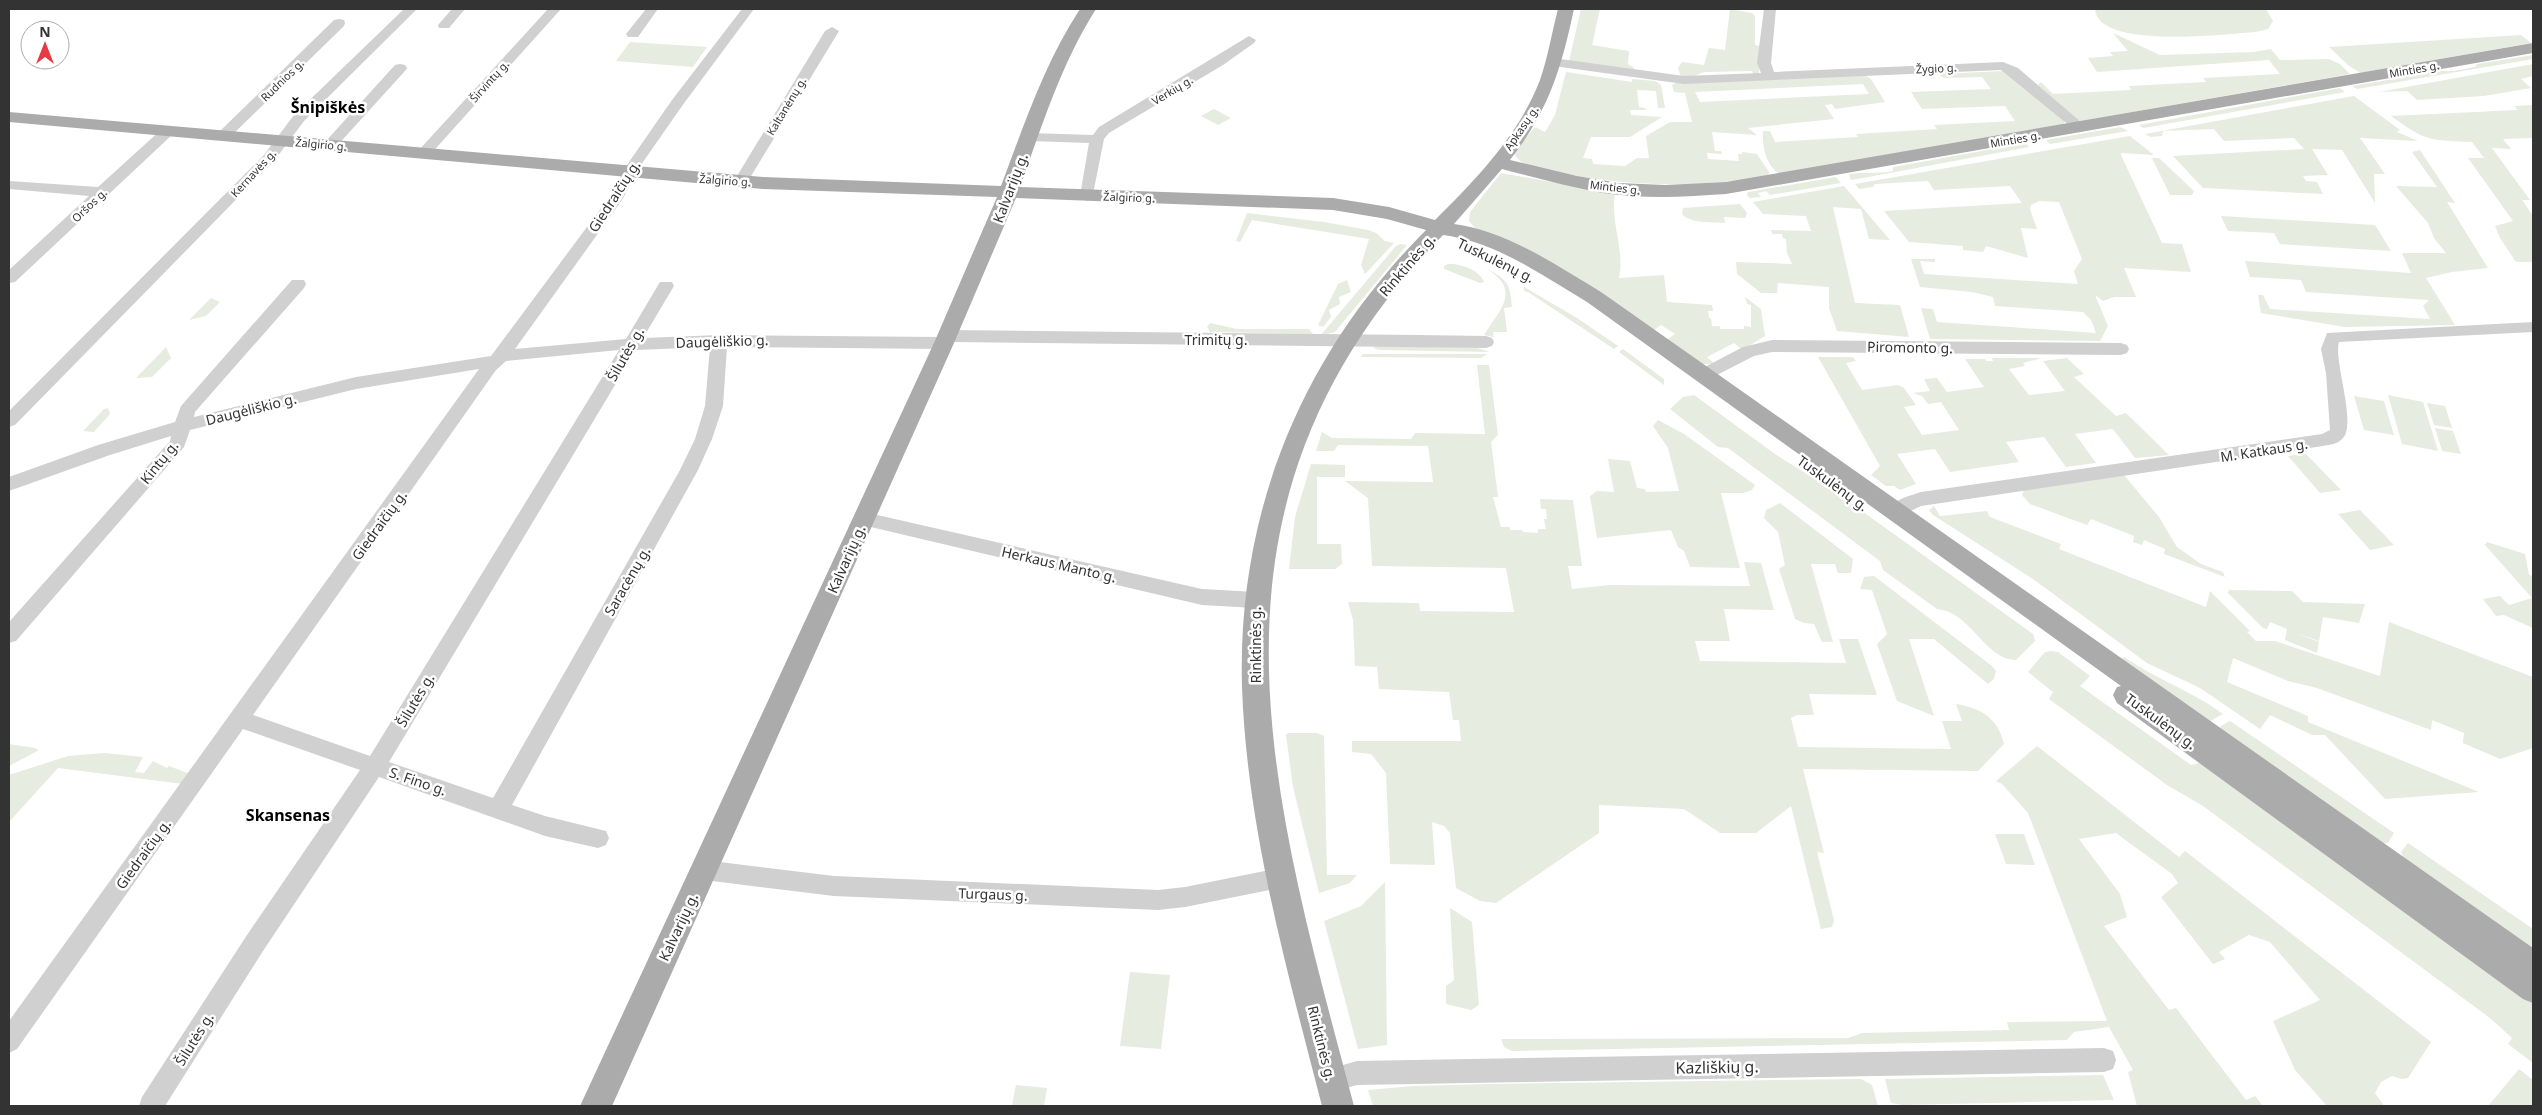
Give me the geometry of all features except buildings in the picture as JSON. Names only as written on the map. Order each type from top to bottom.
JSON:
[{"type":"main road","name":"Kalvarijų g.","points":[[596,1106],[945,339],[1009,193],[1051,76],[1069,38],[1088,9]]},
{"type":"main road","name":"Apkasų g.","points":[[1440,228],[1497,162],[1533,111],[1546,84],[1566,9]]},
{"type":"main road","name":"Minties g.","points":[[1497,162],[1604,187],[1685,191],[1756,184],[2533,48]]},
{"type":"main road","name":"Žalgirio g.","points":[[9,117],[741,181],[1009,193],[1333,204],[1389,213],[1440,228]]},
{"type":"main road","name":"Rinktinės g.","points":[[1334,1093],[1280,878],[1260,764],[1257,728],[1255,600],[1266,532],[1282,474],[1307,413],[1333,359],[1397,274],[1440,228]]},
{"type":"main road","name":"Tuskulėnų g.","points":[[1440,228],[1469,232],[1529,258],[1565,278],[1705,374],[2533,965]]},
{"type":"main road","name":"Tuskulėnų g.","points":[[1440,228],[1458,242],[1536,279],[1603,318],[2533,989]]},
{"type":"street","name":"Kernavės g.","points":[[9,421],[156,270],[178,251],[269,158],[299,118],[411,9]]},
{"type":"street","points":[[444,25],[459,9]]},
{"type":"street","name":"Širvintų g.","points":[[424,154],[555,9]]},
{"type":"street","points":[[633,34],[652,9]]},
{"type":"street","name":"Giedraičių g.","points":[[9,1041],[498,359],[617,197],[631,172],[677,104],[748,9]]},
{"type":"street","points":[[1769,76],[1764,64],[1770,9]]},
{"type":"street","name":"Rudnios g.","points":[[224,136],[339,24]]},
{"type":"street","name":"Kaltanėnų g.","points":[[741,181],[832,31]]},
{"type":"street","name":"Verkių g.","points":[[1097,139],[1104,130],[1218,62],[1249,40]]},
{"type":"street","name":"Žygio g.","points":[[1553,62],[1684,80],[2003,66],[2010,68],[2081,128]]},
{"type":"street","points":[[330,145],[400,68]]},
{"type":"street","name":"Oršos g.","points":[[9,278],[168,131]]},
{"type":"street","points":[[1030,137],[1097,139],[1087,196]]},
{"type":"street","points":[[9,185],[102,192]]},
{"type":"street","name":"Kernavės g.","points":[[9,432],[151,286],[173,261],[178,251]]},
{"type":"street","name":"Kintų g.","points":[[9,635],[178,443],[187,410],[298,284]]},
{"type":"street","name":"Šilutės g.","points":[[151,1106],[255,943],[375,766],[666,286]]},
{"type":"street","name":"M. Katkaus g.","points":[[1896,511],[1908,503],[1922,499],[2323,440],[2334,436],[2338,431],[2334,373],[2329,349],[2333,337],[2533,327]]},
{"type":"street","name":"Daugėliškio g.","points":[[10,482],[183,426],[356,383],[498,359],[632,344],[720,341],[945,339]]},
{"type":"street","name":"Trimitų g.","points":[[945,339],[1486,342]]},
{"type":"street","name":"Saracėnų g.","points":[[498,810],[679,491],[700,447],[715,404],[716,355],[720,341]]},
{"type":"street","name":"Piromonto g.","points":[[1705,374],[1749,351],[1772,346],[2121,349]]},
{"type":"street","name":"Herkaus Manto g.","points":[[864,520],[1202,597],[1255,600]]},
{"type":"street","name":"S. Fino g.","points":[[240,719],[545,826],[598,838]]},
{"type":"street","name":"Turgaus g.","points":[[704,870],[834,886],[1158,900],[1185,897],[1280,878]]},
{"type":"street","name":"Kazliškių g.","points":[[1334,1093],[1357,1073],[2104,1060]]},
{"type":"shaded area","points":[[1581,9],[1600,9],[1592,45],[1629,51],[1628,64],[1634,68],[1633,71],[1569,61]]},
{"type":"shaded area","points":[[1730,9],[1752,13],[1755,16],[1755,45],[1760,46],[1759,74],[1753,74],[1752,71],[1704,72],[1694,76],[1681,77],[1678,68],[1682,62],[1704,65],[1709,48],[1725,50]]},
{"type":"shaded area","points":[[2095,9],[2266,9],[2273,21],[2268,29],[2255,32],[2166,37],[2139,35],[2117,30],[2101,22]]},
{"type":"shaded area","points":[[2113,33],[2160,55],[2253,52],[2271,49],[2280,60],[2329,59],[2340,64],[2350,74],[2078,120],[2038,85],[2041,82],[2053,94],[2131,90],[2129,86],[2206,82],[2203,78],[2280,74],[2269,60],[2097,72],[2088,58],[2113,56],[2110,52],[2128,51]]},
{"type":"shaded area","points":[[2521,35],[2531,43],[2360,73],[2348,65],[2329,47]]},
{"type":"shaded area","points":[[630,42],[707,47],[693,67],[616,61]]},
{"type":"shaded area","points":[[2533,55],[2533,59],[2357,89],[2352,86],[2441,71],[2453,71],[2475,67],[2477,64]]},
{"type":"shaded area","points":[[2533,64],[2533,76],[2521,79],[2531,88],[2484,96],[2417,100],[2407,91],[2379,92]]},
{"type":"shaded area","points":[[2004,71],[2064,120],[2064,124],[1780,174],[1768,161],[1763,143],[1763,131],[1770,131],[1775,142],[1858,137],[1856,134],[1937,129],[1934,125],[2015,121],[2005,106],[1922,109],[1911,92],[1991,89],[1982,77],[1944,78],[1938,74]]},
{"type":"shaded area","points":[[1566,72],[1632,82],[1632,79],[1655,81],[1661,85],[1665,108],[1658,108],[1656,91],[1637,90],[1639,107],[1646,110],[1630,110],[1631,115],[1662,117],[1630,137],[1591,137],[1583,158],[1592,159],[1593,164],[1625,166],[1637,158],[1649,158],[1646,136],[1670,122],[1692,122],[1685,93],[1674,92],[1672,85],[1675,83],[1864,75],[1871,79],[1885,102],[1835,109],[1832,104],[1825,105],[1834,119],[1748,128],[1757,135],[1712,132],[1715,151],[1721,151],[1722,154],[1707,153],[1708,159],[1739,161],[1738,154],[1742,154],[1742,152],[1757,154],[1769,172],[1768,177],[1713,183],[1659,184],[1604,180],[1534,167],[1516,157],[1514,152],[1535,127],[1545,132],[1555,115]],"holes":[[[1863,84],[1869,94],[1700,102],[1695,92]]]},
{"type":"shaded area","points":[[2340,88],[2345,92],[2143,128],[2139,125]]},
{"type":"shaded area","points":[[2354,96],[2400,130],[2397,132],[2418,141],[2360,138],[2385,174],[2374,174],[2375,203],[2342,150],[2312,149],[2328,175],[2303,176],[2306,181],[2317,182],[2323,194],[2203,188],[2173,156],[2304,149],[2294,138],[2224,141],[2214,129],[2163,131],[2162,136],[2151,137],[2145,134]]},
{"type":"shaded area","points":[[2533,105],[2533,138],[2503,139],[2511,149],[2492,148],[2530,200],[2522,200],[2533,216],[2533,262],[2516,262],[2500,238],[2495,226],[2513,221],[2468,158],[2484,158],[2472,142],[2429,138],[2413,131],[2391,116],[2518,110],[2514,106]]},
{"type":"shaded area","points":[[1214,109],[1231,118],[1218,125],[1201,116]]},
{"type":"shaded area","points":[[2120,127],[2128,131],[2050,144],[2046,140]]},
{"type":"shaded area","points":[[2130,136],[2154,155],[2121,153],[2121,155],[2162,243],[2182,244],[2191,272],[2124,268],[2136,297],[2114,297],[2103,301],[2095,295],[2108,326],[2100,341],[1930,339],[1921,308],[1933,309],[1937,322],[2096,333],[2091,320],[2083,312],[1995,306],[1993,297],[1972,292],[1920,287],[1911,259],[1935,259],[1935,262],[1920,261],[1924,274],[2078,284],[2074,271],[2082,259],[2059,202],[2039,201],[2031,205],[2030,209],[2037,229],[2021,228],[2028,258],[1986,246],[1983,252],[1963,250],[1963,246],[1909,242],[1884,211],[2022,203],[2010,186],[1934,190],[1928,181],[1875,184],[1873,187],[1859,189],[1855,184]]},
{"type":"shaded area","points":[[2026,143],[2029,147],[1863,178],[1851,180],[1849,174],[1893,171],[1893,167]]},
{"type":"shaded area","points":[[2420,150],[2455,203],[2447,202],[2488,268],[2452,272],[2426,278],[2455,325],[2345,327],[2261,313],[2258,295],[2263,295],[2270,309],[2430,319],[2423,306],[2429,300],[2306,292],[2301,280],[2250,277],[2245,261],[2411,273],[2402,253],[2446,253],[2434,238],[2428,223],[2396,186],[2437,187],[2412,152]]},
{"type":"shaded area","points":[[2152,158],[2159,158],[2194,191],[2192,195],[2170,195]]},
{"type":"shaded area","points":[[1501,173],[1615,193],[1614,215],[1620,257],[1619,278],[1664,275],[1667,302],[1712,305],[1713,311],[1708,311],[1709,318],[1711,318],[1712,326],[1720,326],[1720,329],[1744,329],[1744,326],[1751,327],[1751,305],[1747,304],[1745,297],[1761,309],[1765,336],[1742,350],[1734,343],[1707,357],[1715,364],[1701,364],[1666,340],[1675,334],[1661,325],[1653,331],[1476,229],[1469,221],[1470,212]]},
{"type":"shaded area","points":[[1836,177],[1841,183],[1770,195],[1766,191],[1758,193],[1761,197],[1750,198],[1747,195],[1748,192]]},
{"type":"shaded area","points":[[1844,186],[1890,240],[1869,239],[1861,209],[1833,207],[1855,303],[1900,305],[1909,337],[1837,331],[1829,308],[1829,287],[1778,283],[1777,293],[1761,293],[1737,274],[1736,262],[1792,264],[1787,253],[1786,239],[1783,238],[1782,234],[1772,234],[1771,230],[1811,231],[1806,216],[1763,214],[1753,202]]},
{"type":"shaded area","points":[[1740,204],[1747,213],[1745,218],[1724,217],[1725,223],[1696,221],[1682,214],[1683,208]]},
{"type":"shaded area","points":[[1247,213],[1324,222],[1368,230],[1376,233],[1385,241],[1394,243],[1365,274],[1361,265],[1369,239],[1252,220],[1240,242],[1236,241]]},
{"type":"shaded area","points":[[2221,216],[2375,225],[2391,251],[2280,244],[2274,233],[2228,231]]},
{"type":"shaded area","points":[[1400,244],[1407,245],[1335,332],[1320,336],[1396,246]]},
{"type":"shaded area","points":[[1448,264],[1469,268],[1478,274],[1484,282],[1480,283],[1444,269],[1444,266]]},
{"type":"shaded area","points":[[1487,269],[1499,276],[1507,284],[1512,307],[1504,308],[1507,332],[1493,332],[1494,337],[1484,335],[1501,308],[1506,293],[1504,285],[1498,277]]},
{"type":"shaded area","points":[[1347,280],[1351,292],[1339,297],[1340,304],[1329,310],[1331,317],[1323,327],[1318,325],[1338,284]]},
{"type":"shaded area","points":[[1524,287],[1577,318],[1618,346],[1614,349],[1524,291]]},
{"type":"shaded area","points":[[211,298],[220,302],[206,316],[189,320]]},
{"type":"shaded area","points":[[1210,323],[1237,329],[1309,329],[1313,334],[1210,332],[1207,327]]},
{"type":"shaded area","points":[[1376,346],[1477,348],[1490,352],[1381,350],[1373,348]]},
{"type":"shaded area","points":[[166,347],[171,358],[152,377],[136,378]]},
{"type":"shaded area","points":[[1623,349],[1664,379],[1664,385],[1619,352]]},
{"type":"shaded area","points":[[1363,354],[1487,354],[1481,358],[1361,357]]},
{"type":"shaded area","points":[[1818,357],[1853,357],[1856,361],[1846,363],[1862,390],[1898,385],[1904,388],[1916,405],[1904,407],[1922,435],[1959,430],[1941,402],[1928,404],[1922,396],[1913,393],[1930,391],[1924,379],[1937,378],[1947,392],[1984,387],[1965,359],[1993,361],[1992,358],[2042,358],[2023,363],[2025,366],[2009,369],[2029,395],[2065,391],[2043,361],[2067,358],[2084,374],[2074,377],[2116,416],[2126,413],[2169,455],[2135,458],[2113,429],[2075,434],[2096,463],[2066,467],[2044,437],[2006,442],[2019,462],[1950,472],[1935,449],[1897,454],[1916,484],[1900,490],[1894,486],[1886,486],[1871,475],[1880,466]]},
{"type":"shaded area","points":[[1477,365],[1489,365],[1498,435],[1491,442],[1498,497],[1493,497],[1501,527],[1510,527],[1510,530],[1538,533],[1538,529],[1546,529],[1544,519],[1547,519],[1546,509],[1541,509],[1540,499],[1573,500],[1582,566],[1568,566],[1572,589],[1609,585],[1750,586],[1744,562],[1761,563],[1774,610],[1724,609],[1730,641],[1695,641],[1700,661],[1846,663],[1839,639],[1858,639],[1877,695],[1809,694],[1814,715],[1797,715],[1791,718],[1798,747],[1951,749],[1942,721],[1962,721],[1956,704],[1981,712],[1993,721],[1997,727],[2004,744],[1978,771],[1803,769],[1824,853],[1817,852],[1834,920],[1832,927],[1821,929],[1791,806],[1756,833],[1720,833],[1684,809],[1599,805],[1599,833],[1496,903],[1480,901],[1456,888],[1450,833],[1444,826],[1432,822],[1435,865],[1390,864],[1386,773],[1371,754],[1352,752],[1352,741],[1461,741],[1459,720],[1453,720],[1449,692],[1379,689],[1377,667],[1355,666],[1353,620],[1348,602],[1419,603],[1420,611],[1514,612],[1506,568],[1372,566],[1368,498],[1345,481],[1433,482],[1428,446],[1338,445],[1334,451],[1316,451],[1322,432],[1332,438],[1411,439],[1415,433],[1485,434]]},
{"type":"shaded area","points":[[1694,395],[1775,454],[1834,491],[2033,634],[2035,641],[2016,660],[2005,658],[1995,652],[1959,618],[1949,612],[1937,609],[1883,570],[1880,561],[1728,448],[1718,447],[1670,409],[1683,397]]},
{"type":"shaded area","points":[[2388,395],[2423,402],[2438,451],[2402,444]]},
{"type":"shaded area","points":[[2354,396],[2384,401],[2394,435],[2364,430]]},
{"type":"shaded area","points":[[2427,403],[2445,406],[2452,428],[2434,425]]},
{"type":"shaded area","points":[[108,408],[110,414],[94,432],[83,431],[104,409]]},
{"type":"shaded area","points":[[1658,420],[1684,434],[1755,485],[1752,490],[1743,493],[1721,493],[1740,568],[1690,567],[1684,551],[1678,547],[1671,530],[1597,538],[1590,496],[1597,491],[1614,492],[1608,459],[1630,461],[1637,488],[1645,489],[1646,492],[1679,491],[1668,448],[1653,426]]},
{"type":"shaded area","points":[[2435,428],[2453,431],[2461,454],[2442,451]]},
{"type":"shaded area","points":[[2305,453],[2341,490],[2320,493],[2288,456]]},
{"type":"shaded area","points":[[1311,464],[1345,465],[1345,477],[1317,477],[1317,544],[1341,544],[1342,564],[1335,569],[1289,569],[1295,517]]},
{"type":"shaded area","points":[[2124,475],[2159,517],[2177,547],[2201,564],[2223,572],[2225,577],[2164,554],[2165,549],[2144,540],[2142,545],[2133,542],[2134,536],[2091,519],[2087,525],[2030,504],[2022,495],[2024,490]]},
{"type":"shaded area","points":[[1780,503],[1853,559],[1851,573],[1838,573],[1835,564],[1811,564],[1833,642],[1822,642],[1814,624],[1804,623],[1795,619],[1779,569],[1785,565],[1778,532],[1764,518],[1766,510]]},
{"type":"shaded area","points":[[1934,506],[1940,516],[1987,511],[1990,517],[2061,544],[2059,549],[2206,607],[2210,591],[2250,631],[2247,632],[2256,641],[2275,641],[2380,676],[2389,622],[2533,677],[2533,748],[2500,759],[2463,743],[2464,733],[2432,720],[2431,730],[2317,688],[2288,681],[2233,658],[2227,682],[2308,716],[2308,722],[2479,792],[2385,799],[2325,735],[2312,735],[2270,715],[2260,729],[2200,688],[2147,663],[2033,579],[1933,515],[1929,510]]},
{"type":"shaded area","points":[[2360,510],[2394,545],[2370,550],[2338,514]]},
{"type":"shaded area","points":[[2487,542],[2525,554],[2529,575],[2533,576],[2533,628],[2504,615],[2496,616],[2483,599],[2500,596],[2509,605],[2532,598],[2485,545]]},
{"type":"shaded area","points":[[1874,576],[1992,666],[1996,671],[1994,679],[1988,684],[1934,639],[1909,639],[1934,716],[1897,701],[1877,644],[1887,634],[1872,590],[1860,589],[1864,577]]},
{"type":"shaded area","points":[[2229,590],[2292,591],[2303,602],[2365,604],[2359,623],[2323,617],[2319,641],[2296,633],[2319,642],[2317,653],[2285,640],[2287,629],[2270,622],[2267,629],[2263,628],[2228,593]]},
{"type":"shaded area","points":[[2045,652],[2058,652],[2090,676],[2080,686],[2191,765],[2208,761],[2533,996],[2533,1063],[2508,1044],[2512,1038],[2490,1018],[2203,806],[2167,785],[2049,699],[2053,692],[2028,672]]},
{"type":"shaded area","points":[[2124,657],[2199,698],[2223,714],[2205,724],[2119,662]]},
{"type":"shaded area","points":[[2230,721],[2394,833],[2388,843],[2372,843],[2218,732],[2221,726]]},
{"type":"shaded area","points":[[1288,733],[1317,733],[1324,736],[1327,875],[1357,875],[1350,883],[1319,893],[1293,787],[1286,735]]},
{"type":"shaded area","points":[[9,744],[35,748],[39,750],[9,766]]},
{"type":"shaded area","points":[[2037,746],[2179,857],[2185,851],[2431,1042],[2408,1078],[2402,1079],[2392,1076],[2381,1082],[2375,1093],[2384,1106],[2327,1106],[2295,1070],[2273,1021],[2320,1000],[2270,942],[2249,935],[2219,952],[2225,959],[2213,964],[2161,897],[2178,883],[2172,874],[2116,833],[2079,839],[2120,894],[2127,917],[2104,926],[2169,1010],[2176,1008],[2246,1100],[2255,1096],[2263,1106],[2137,1106],[2128,1072],[2133,1070],[2109,1027],[2074,1032],[2067,1040],[1512,1051],[1504,1047],[1501,1039],[1848,1038],[1862,1033],[2009,1030],[2007,1022],[2107,1021],[2028,813],[2002,784],[1996,781]]},
{"type":"shaded area","points":[[104,753],[143,757],[135,772],[144,773],[153,761],[167,768],[169,766],[190,774],[183,784],[58,768],[9,822],[9,775],[68,756]]},
{"type":"shaded area","points":[[1995,834],[2024,834],[2035,865],[2006,864]]},
{"type":"shaded area","points":[[2408,843],[2533,929],[2533,957],[2409,869],[2401,852]]},
{"type":"shaded area","points":[[1385,882],[1387,1045],[1358,1049],[1324,921],[1361,906]]},
{"type":"shaded area","points":[[1450,908],[1472,922],[1479,1005],[1471,1010],[1446,1004],[1446,986],[1454,980]]},
{"type":"shaded area","points":[[1130,972],[1170,975],[1161,1049],[1120,1046]]},
{"type":"shaded area","points":[[2519,1069],[2533,1080],[2533,1106],[2488,1106]]},
{"type":"shaded area","points":[[2103,1075],[2114,1100],[1902,1105],[1891,1103],[1885,1079]]},
{"type":"shaded area","points":[[1861,1079],[1872,1085],[1878,1106],[1373,1106],[1368,1090],[1413,1086],[1489,1084]]},
{"type":"shaded area","points":[[1016,1085],[1047,1088],[1044,1106],[1012,1106]]},
{"type":"district","name":"Šnipiškės","points":[[328,107]]},
{"type":"district","name":"Skansenas","points":[[288,815]]}]
